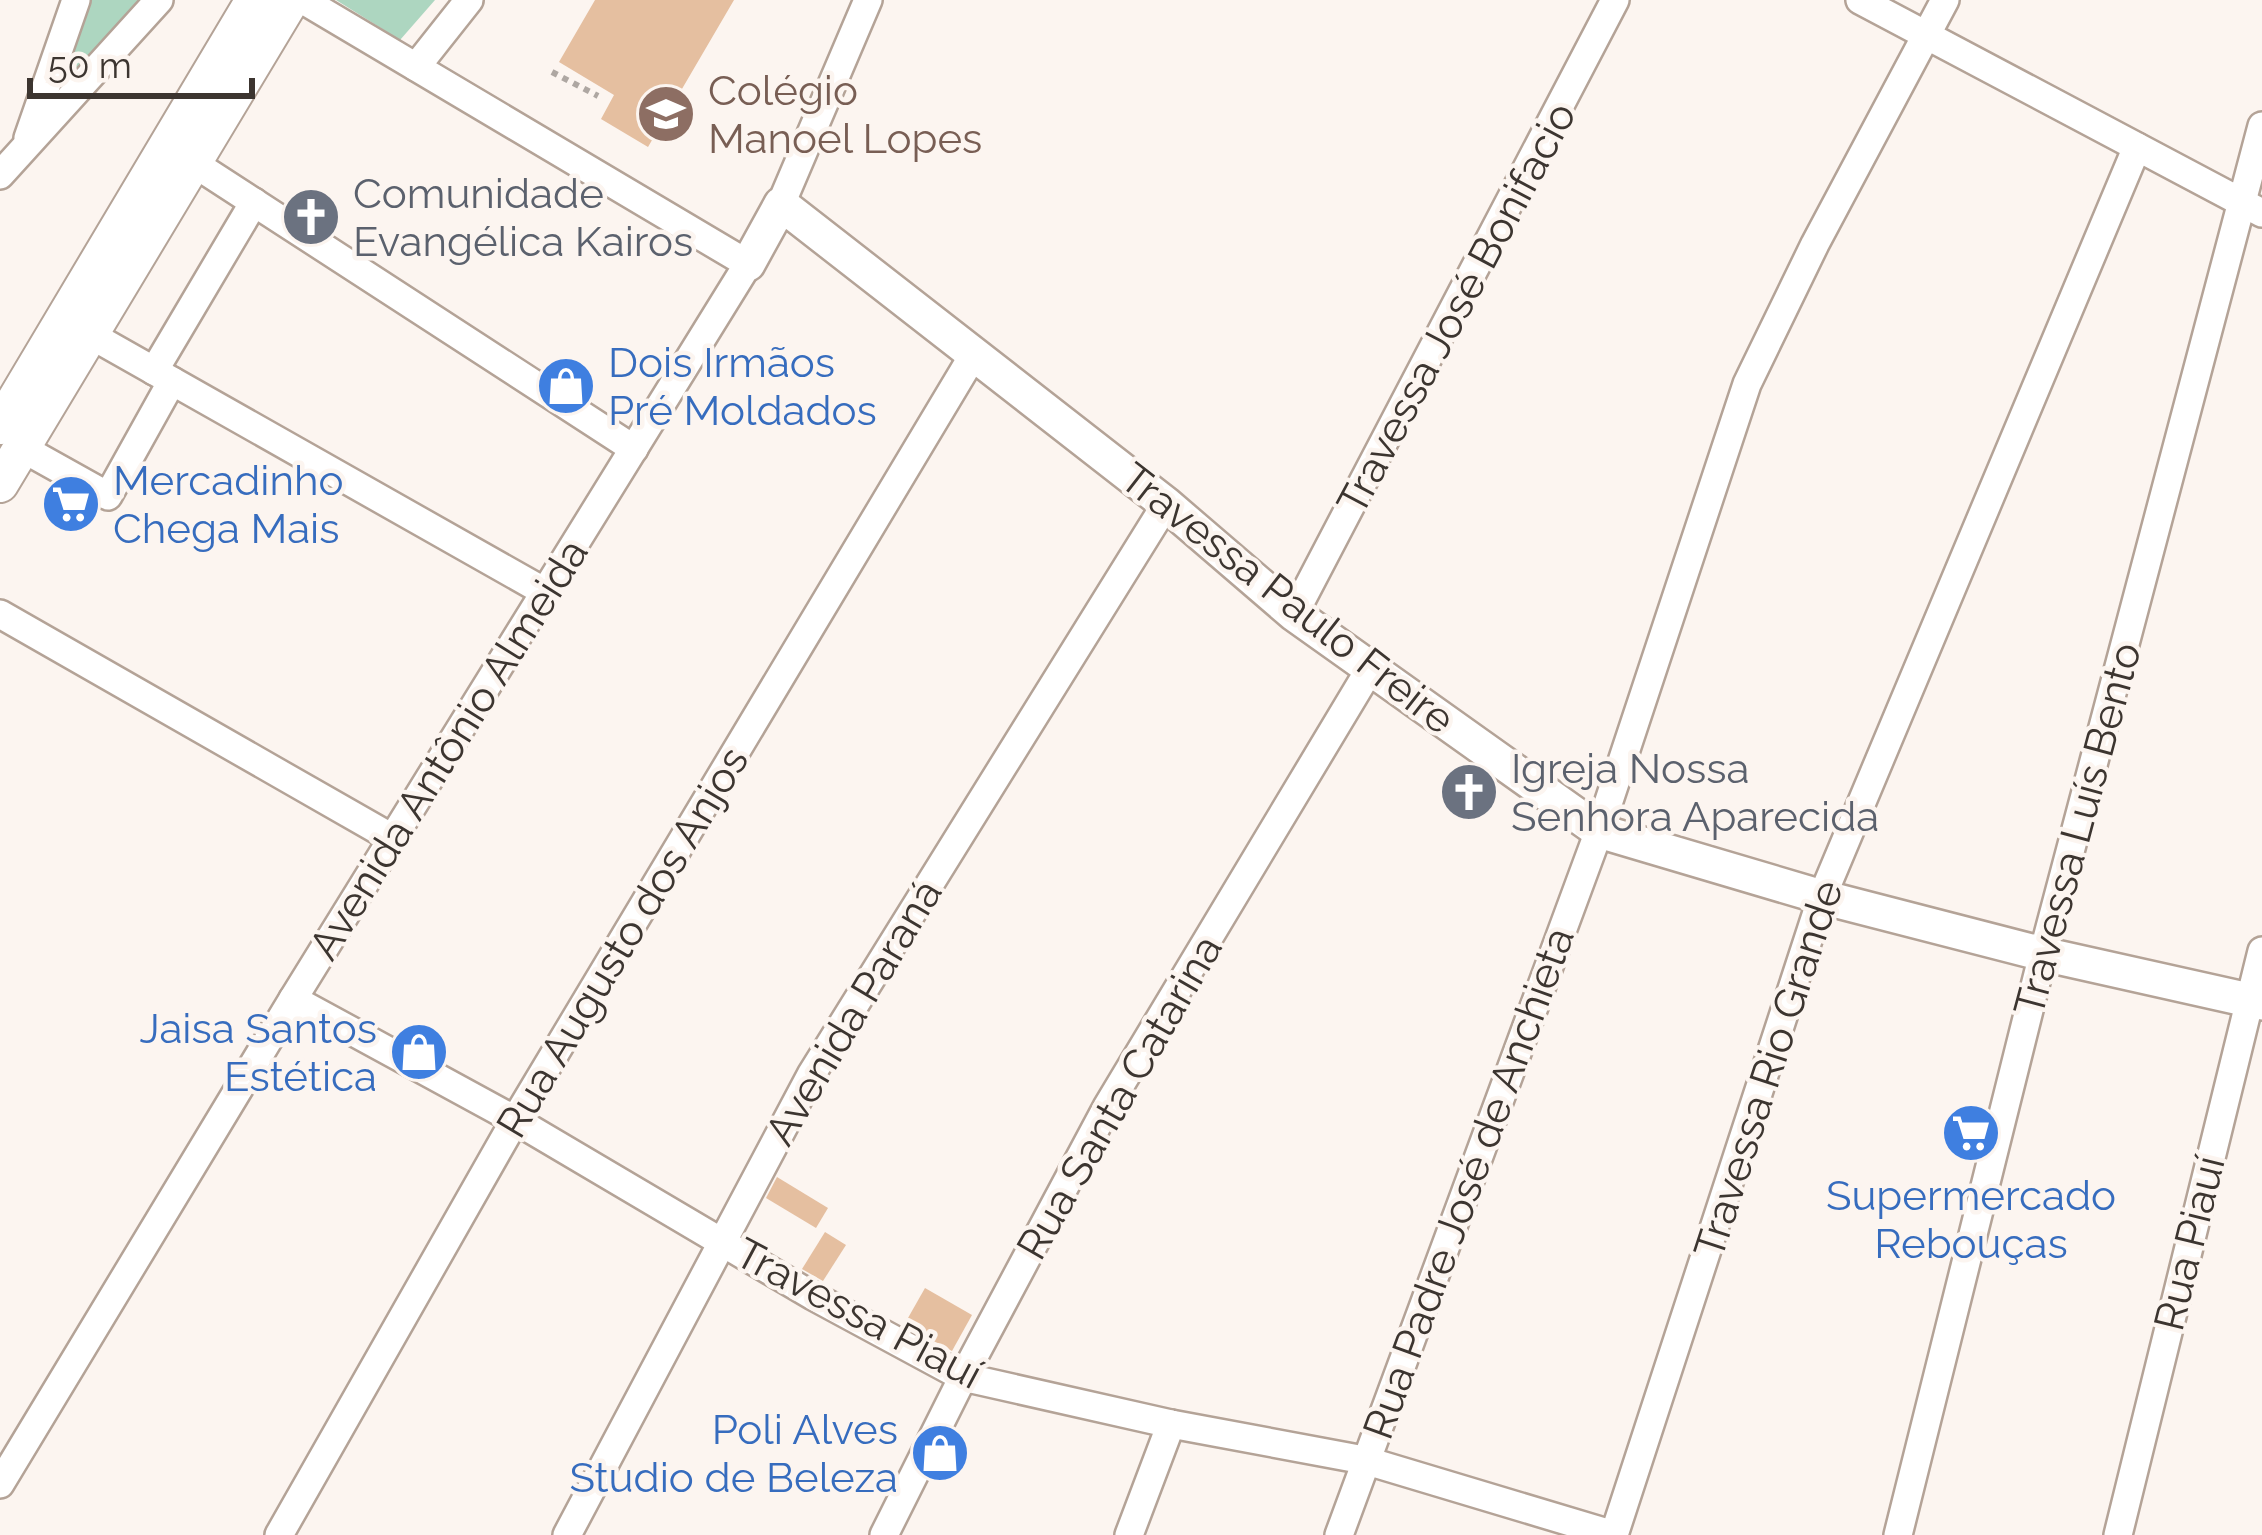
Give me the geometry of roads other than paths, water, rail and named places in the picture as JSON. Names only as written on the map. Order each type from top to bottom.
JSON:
[{"type":"main road","points":[[11,437],[89,334],[254,0]]},
{"type":"main road","points":[[0,484],[11,437],[181,155],[291,0]]},
{"type":"street","points":[[25,148],[76,0]]},
{"type":"street","points":[[0,175],[159,0]]},
{"type":"street","points":[[303,0],[748,264]]},
{"type":"street","points":[[416,67],[469,0]]},
{"type":"street","name":"Avenida Antônio Almeida","points":[[0,1484],[293,999],[748,264],[782,204],[868,0]]},
{"type":"street","name":"Travessa José Bonifacio","points":[[1294,614],[1615,0]]},
{"type":"street","points":[[1860,0],[2252,208]]},
{"type":"street","name":"Rua Padre José de Anchieta","points":[[1339,1535],[1599,831],[1713,477],[1748,384],[1815,244],[1945,0]]},
{"type":"street","name":"Travessa Luís Bento","points":[[1898,1535],[2043,954],[2252,208],[2262,126]]},
{"type":"street","name":"Travessa Rio Grande","points":[[1614,1535],[1822,897],[2137,147]]},
{"type":"street","points":[[181,155],[634,449]]},
{"type":"street","points":[[11,437],[108,496],[163,376],[254,202]]},
{"type":"street","name":"Travessa Paulo Freire","points":[[782,204],[1166,504],[1294,614],[1599,831],[1822,897],[2043,954],[2255,1001]]},
{"type":"street","points":[[89,334],[544,592]]},
{"type":"street","name":"Rua Augusto dos Anjos","points":[[279,1535],[515,1120],[974,354]]},
{"type":"street","name":"Avenida Paraná","points":[[567,1535],[719,1240],[811,1075],[1166,504]]},
{"type":"street","points":[[0,614],[392,838]]},
{"type":"street","name":"Rua Santa Catarina","points":[[884,1535],[1107,1107],[1370,669]]},
{"type":"street","name":"Rua Piauí","points":[[2118,1535],[2255,1001],[2262,951]]},
{"type":"street","name":"Travessa Piauí","points":[[293,999],[515,1120],[861,1324],[963,1377],[1171,1424],[1364,1460],[1614,1535]]},
{"type":"street","points":[[1129,1535],[1171,1424]]},
{"type":"place","name":"Colégio Manoel Lopes","points":[[666,114]]},
{"type":"place","name":"Comunidade Evangélica Kairos","points":[[311,217]]},
{"type":"place","name":"Dois Irmãos Pré Moldados","points":[[566,386]]},
{"type":"place","name":"Mercadinho Chega Mais","points":[[71,504]]},
{"type":"place","name":"Igreja Nossa Senhora Aparecida","points":[[1469,792]]},
{"type":"place","name":"Jaisa Santos Estética","points":[[419,1052]]},
{"type":"place","name":"Supermercado Rebouças","points":[[1971,1133]]},
{"type":"place","name":"Poli Alves Studio de Beleza","points":[[940,1453]]}]
